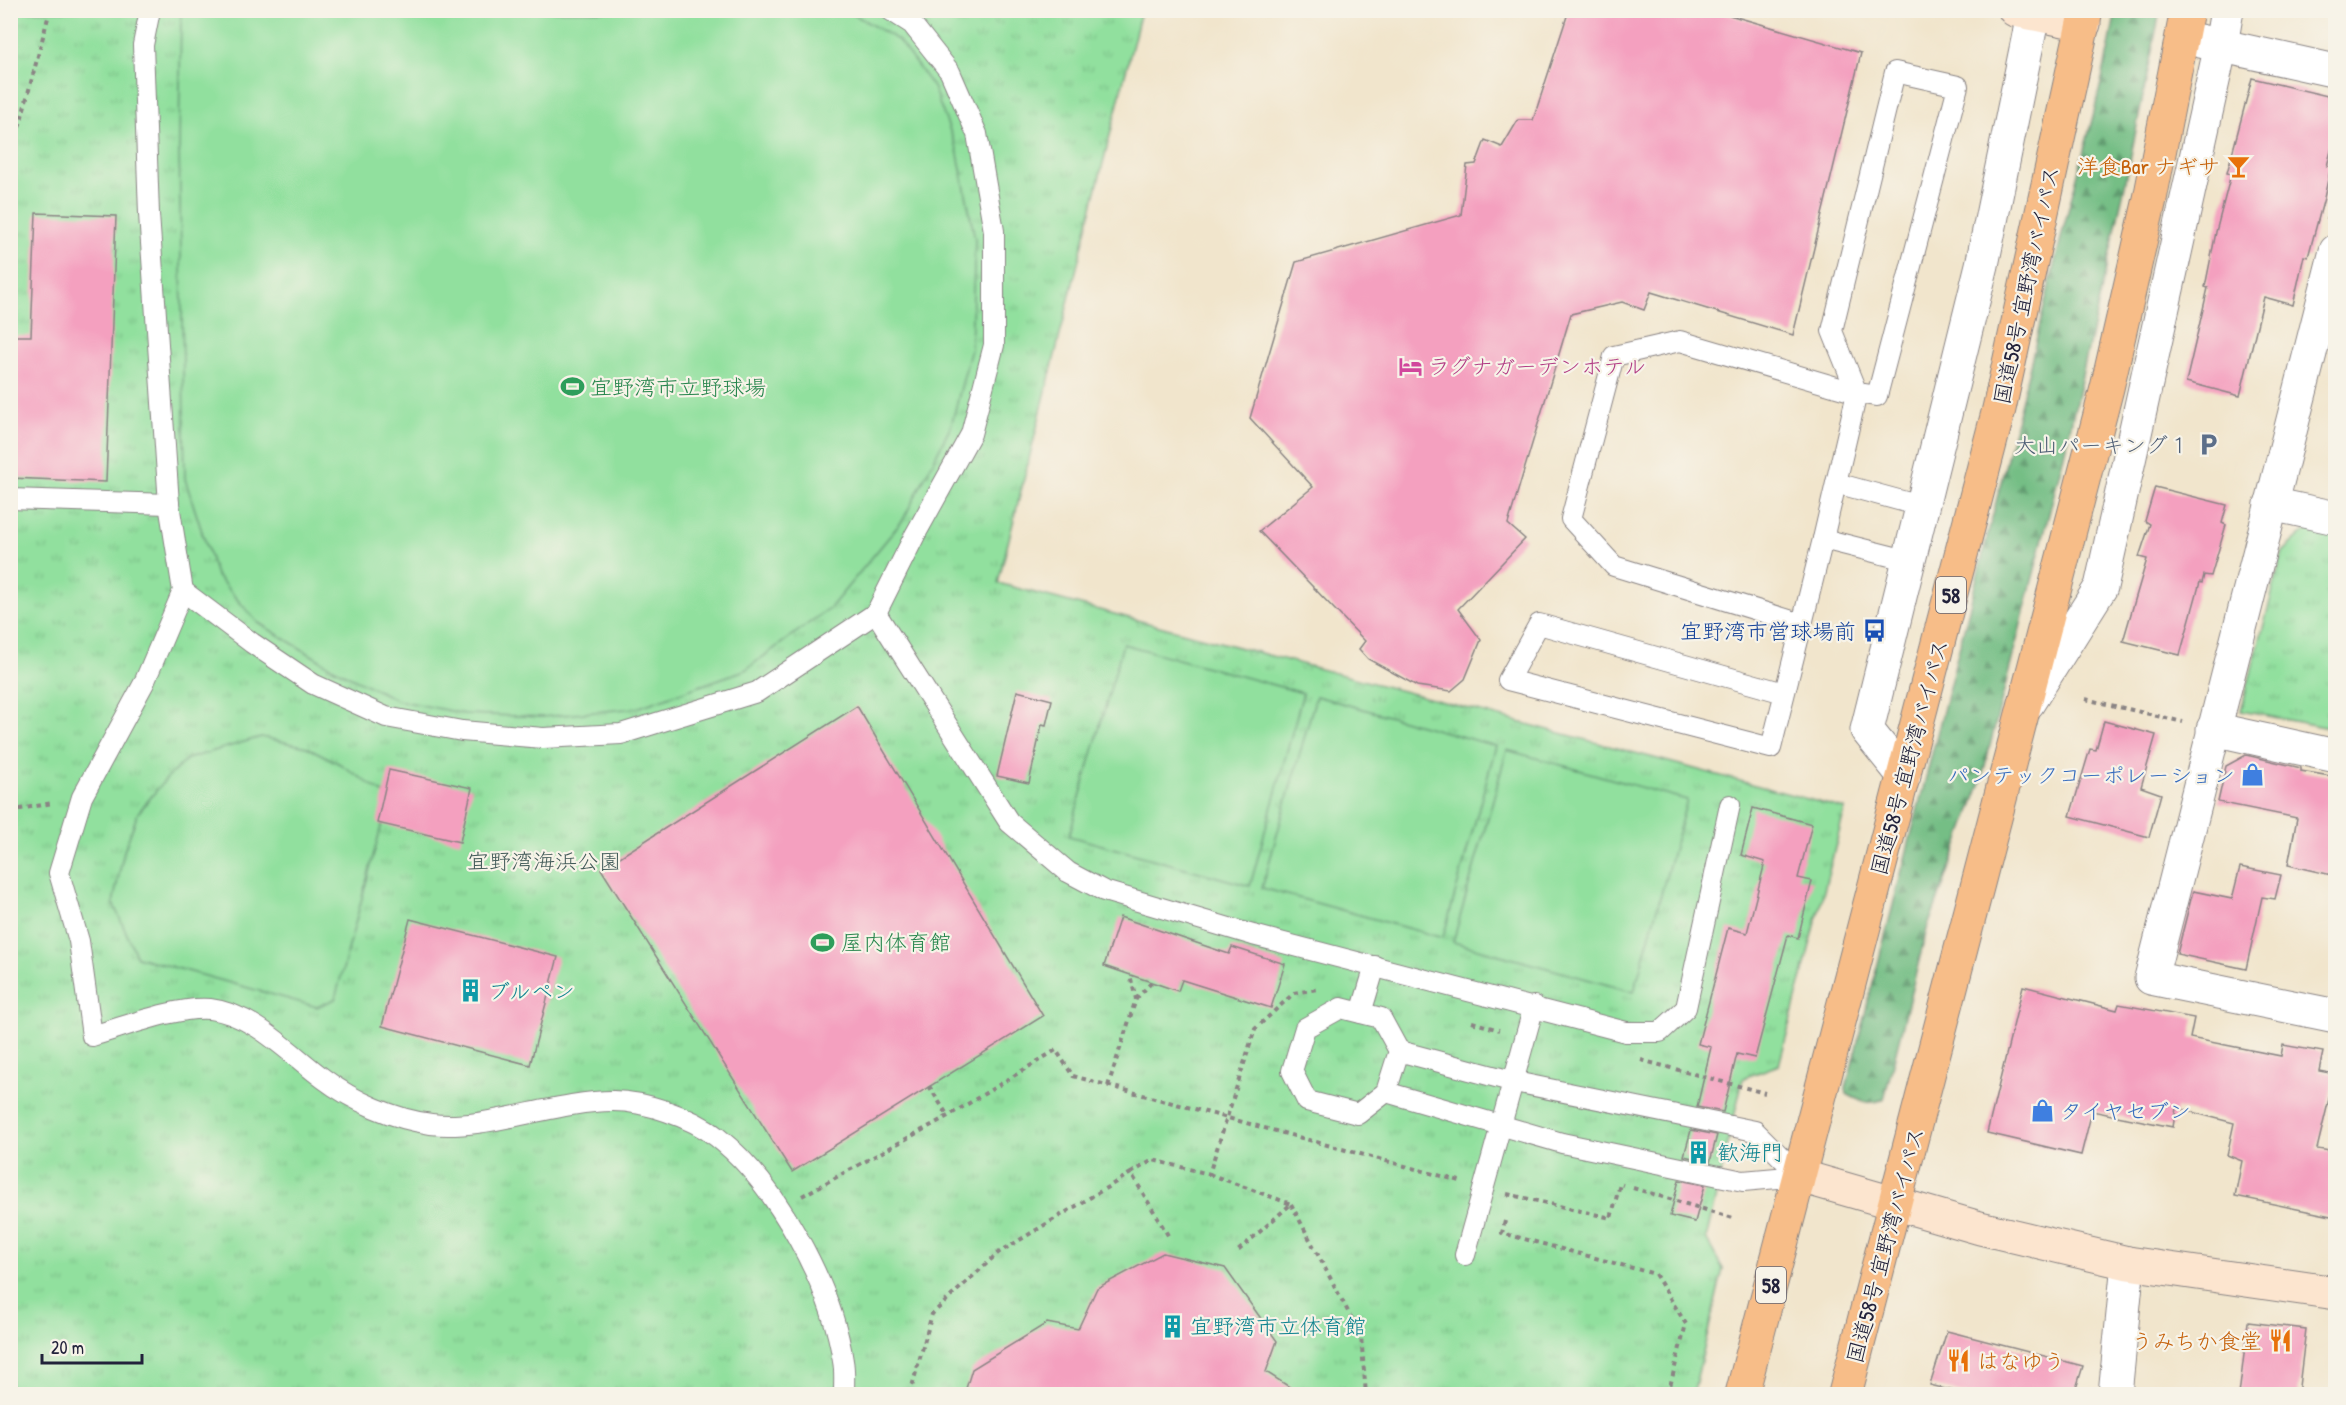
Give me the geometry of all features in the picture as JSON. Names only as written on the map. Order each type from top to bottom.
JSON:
[{"type":"highway","name":"国道58号 宜野湾バイパス","points":[[1742,1395],[1999,409],[2085,17]]},
{"type":"highway","name":"国道58号 宜野湾バイパス","points":[[1845,1395],[2107,388],[2150,199],[2184,24]]},
{"type":"street","points":[[2025,708],[2100,587],[2227,10]]},
{"type":"street","points":[[1904,776],[1867,730],[1983,265],[2028,12],[2085,17]]},
{"type":"street","points":[[2184,24],[2221,45],[2336,71]]},
{"type":"street","points":[[2336,251],[2329,307],[2271,504],[2151,978],[2336,1016]]},
{"type":"street","points":[[2271,504],[2336,518]]},
{"type":"street","points":[[2213,729],[2336,756]]},
{"type":"street","points":[[1800,1176],[1896,1204],[2128,1263],[2336,1293]]},
{"type":"street","points":[[2115,1395],[2128,1263]]},
{"type":"lane","points":[[150,10],[143,45],[148,180],[169,504],[183,591],[144,683],[82,797],[59,873],[79,942],[92,1036],[156,1016],[208,1009],[237,1016],[270,1037],[326,1081],[363,1103],[431,1124],[476,1122],[578,1102],[615,1101],[651,1106],[716,1136],[748,1167],[781,1208],[812,1268],[831,1312],[843,1361],[844,1395]]},
{"type":"lane","points":[[183,591],[252,643],[313,684],[386,717],[462,731],[543,738],[621,734],[757,692],[876,613],[915,535],[971,434],[994,345],[994,231],[977,134],[950,72],[912,24],[890,10]]},
{"type":"lane","points":[[1784,693],[1539,624],[1508,680],[1771,748],[1784,693],[1802,624],[1823,539],[1857,393],[1832,331],[1895,72],[1958,86],[1877,396],[1857,393],[1680,341],[1614,356],[1571,519],[1614,566],[1802,624]]},
{"type":"lane","points":[[1836,483],[1924,507]]},
{"type":"lane","points":[[10,499],[169,504]]},
{"type":"lane","points":[[1823,539],[1910,561]]},
{"type":"lane","points":[[876,613],[1009,822],[1068,872],[1104,891],[1254,936],[1534,1006],[1626,1032],[1660,1032],[1686,1008],[1730,805]]},
{"type":"lane","points":[[1361,1013],[1375,966]]},
{"type":"lane","points":[[1465,1255],[1515,1082],[1534,1006]]},
{"type":"lane","points":[[1341,1008],[1361,1013],[1381,1018],[1399,1051],[1386,1092],[1358,1114],[1306,1101],[1292,1071],[1305,1028],[1341,1008]]},
{"type":"lane","points":[[1399,1051],[1515,1082],[1755,1131],[1800,1176]]},
{"type":"lane","points":[[1386,1092],[1562,1143],[1743,1181],[1800,1176]]},
{"type":"path","points":[[10,162],[50,10]]},
{"type":"path","points":[[2085,699],[2213,729]]},
{"type":"path","points":[[10,812],[82,797]]},
{"type":"path","points":[[1130,975],[1136,999]]},
{"type":"path","points":[[1108,1086],[1136,999],[1152,982]]},
{"type":"path","points":[[781,1208],[948,1116],[1056,1050],[1074,1076],[1512,1196],[1611,1218],[1620,1184],[1733,1218]]},
{"type":"path","points":[[929,1086],[948,1116]]},
{"type":"path","points":[[1209,1174],[1227,1119]]},
{"type":"path","points":[[910,1395],[932,1314],[998,1253],[1153,1160],[1209,1174],[1291,1204],[1361,1336],[1366,1395]]},
{"type":"path","points":[[1131,1173],[1168,1237]]},
{"type":"path","points":[[1509,1205],[1512,1196]]},
{"type":"path","points":[[1238,1251],[1291,1204]]},
{"type":"path","points":[[1507,1214],[1502,1233],[1655,1274],[1686,1324],[1668,1395]]},
{"type":"green space","points":[[2116,10],[2160,11],[2124,190],[2064,455],[1980,785],[1927,929],[1884,1099],[1865,1102],[1847,1094],[1846,1088],[1975,588],[2093,115]]},
{"type":"green space","name":"宜野湾海浜公園","points":[[10,11],[1141,11],[998,583],[1845,809],[1779,1065],[1743,1078],[1706,1239],[1723,1269],[1693,1394],[11,1394]]},
{"type":"green space","name":"宜野湾市立野球場","points":[[181,11],[848,11],[898,40],[933,87],[957,149],[975,239],[971,349],[951,426],[903,520],[831,607],[745,670],[637,708],[542,717],[465,714],[397,700],[331,667],[257,622],[216,575],[185,479],[179,146]]},
{"type":"green space","points":[[2311,526],[2335,532],[2335,729],[2241,711],[2283,552]]},
{"type":"green space","points":[[1123,644],[1303,693],[1250,886],[1069,836]]},
{"type":"green space","points":[[1316,696],[1496,746],[1443,938],[1262,888]]},
{"type":"green space","points":[[261,737],[307,747],[340,764],[389,797],[335,999],[317,1007],[137,957],[113,903],[124,851],[138,813],[165,780],[187,759]]},
{"type":"green space","points":[[1507,750],[1687,800],[1634,992],[1453,942]]},
{"type":"building","name":"ラグナガーデンホテル","points":[[1569,10],[1712,10],[1861,53],[1793,335],[1651,292],[1644,310],[1622,302],[1571,314],[1508,524],[1525,539],[1458,609],[1481,640],[1465,679],[1451,691],[1417,686],[1368,659],[1359,649],[1365,641],[1259,531],[1313,487],[1250,418],[1296,262],[1461,215],[1467,165],[1476,164],[1485,140],[1502,147],[1518,120],[1533,120]]},
{"type":"building","points":[[2252,78],[2336,98],[2336,132],[2327,166],[2331,166],[2324,198],[2308,257],[2304,256],[2293,305],[2264,297],[2240,396],[2186,382],[2208,288],[2205,287],[2216,232],[2231,174],[2227,173]]},
{"type":"building","points":[[36,213],[116,216],[106,482],[10,478],[14,336],[31,336]]},
{"type":"building","points":[[2155,487],[2227,505],[2222,523],[2226,525],[2211,576],[2204,575],[2202,583],[2200,582],[2180,655],[2123,641],[2147,559],[2139,557],[2150,524],[2145,521]]},
{"type":"building","points":[[1017,691],[1052,700],[1046,725],[1042,724],[1029,783],[997,776]]},
{"type":"building","name":"屋内体育館","points":[[857,706],[1043,1016],[792,1172],[601,869]]},
{"type":"building","points":[[2104,721],[2156,735],[2141,787],[2161,794],[2149,837],[2070,816],[2090,749],[2096,750]]},
{"type":"building","points":[[2246,755],[2301,768],[2301,771],[2336,777],[2336,876],[2288,865],[2297,818],[2218,802],[2226,766]]},
{"type":"building","points":[[389,770],[472,788],[460,842],[377,823]]},
{"type":"building","points":[[1753,808],[1812,824],[1798,878],[1812,881],[1798,938],[1788,935],[1755,1058],[1737,1054],[1723,1112],[1697,1107],[1711,1047],[1698,1044],[1728,928],[1747,933],[1765,862],[1741,855]]},
{"type":"building","points":[[2240,867],[2281,875],[2275,899],[2262,897],[2246,969],[2177,954],[2193,891],[2232,899]]},
{"type":"building","points":[[1120,917],[1229,954],[1232,947],[1285,964],[1271,1008],[1182,980],[1178,991],[1104,966]]},
{"type":"building","name":"ブルペン","points":[[410,919],[558,957],[530,1065],[382,1026]]},
{"type":"building","points":[[2023,986],[2117,1010],[2119,1004],[2194,1018],[2190,1038],[2281,1056],[2283,1045],[2323,1052],[2319,1071],[2335,1074],[2317,1149],[2336,1152],[2336,1217],[2235,1196],[2242,1161],[2227,1155],[2234,1123],[2176,1108],[2173,1127],[2092,1111],[2081,1155],[1987,1133]]},
{"type":"building","points":[[1691,1130],[1717,1135],[1710,1162],[1684,1156]]},
{"type":"building","points":[[1679,1180],[1705,1185],[1695,1222],[1670,1216]]},
{"type":"building","name":"宜野湾市立体育館","points":[[1163,1253],[1225,1268],[1277,1341],[1266,1372],[1302,1395],[964,1395],[972,1369],[1047,1323],[1078,1329],[1097,1288]]},
{"type":"building","points":[[2248,1322],[2306,1329],[2298,1395],[2239,1395]]},
{"type":"building","points":[[1947,1331],[2083,1366],[2074,1395],[1970,1395],[1930,1385]]},
{"type":"place","name":"洋食Bar ナギサ","points":[[2238,166]]},
{"type":"place","name":"ラグナガーデンホテル","points":[[1410,366]]},
{"type":"place","name":"宜野湾市立野球場","points":[[572,387]]},
{"type":"place","name":"大山パーキング１","points":[[2208,445]]},
{"type":"place","name":"宜野湾市営球場前","points":[[1874,631]]},
{"type":"place","name":"パンテックコーポレーション","points":[[2253,775]]},
{"type":"place","name":"屋内体育館","points":[[823,942]]},
{"type":"place","name":"ブルペン","points":[[470,991]]},
{"type":"place","name":"タイヤセブン","points":[[2042,1111]]},
{"type":"place","name":"歓海門","points":[[1699,1152]]},
{"type":"place","name":"宜野湾市立体育館","points":[[1172,1326]]},
{"type":"place","name":"うみちか食堂","points":[[2280,1341]]},
{"type":"place","name":"はなゆう","points":[[1959,1361]]}]
